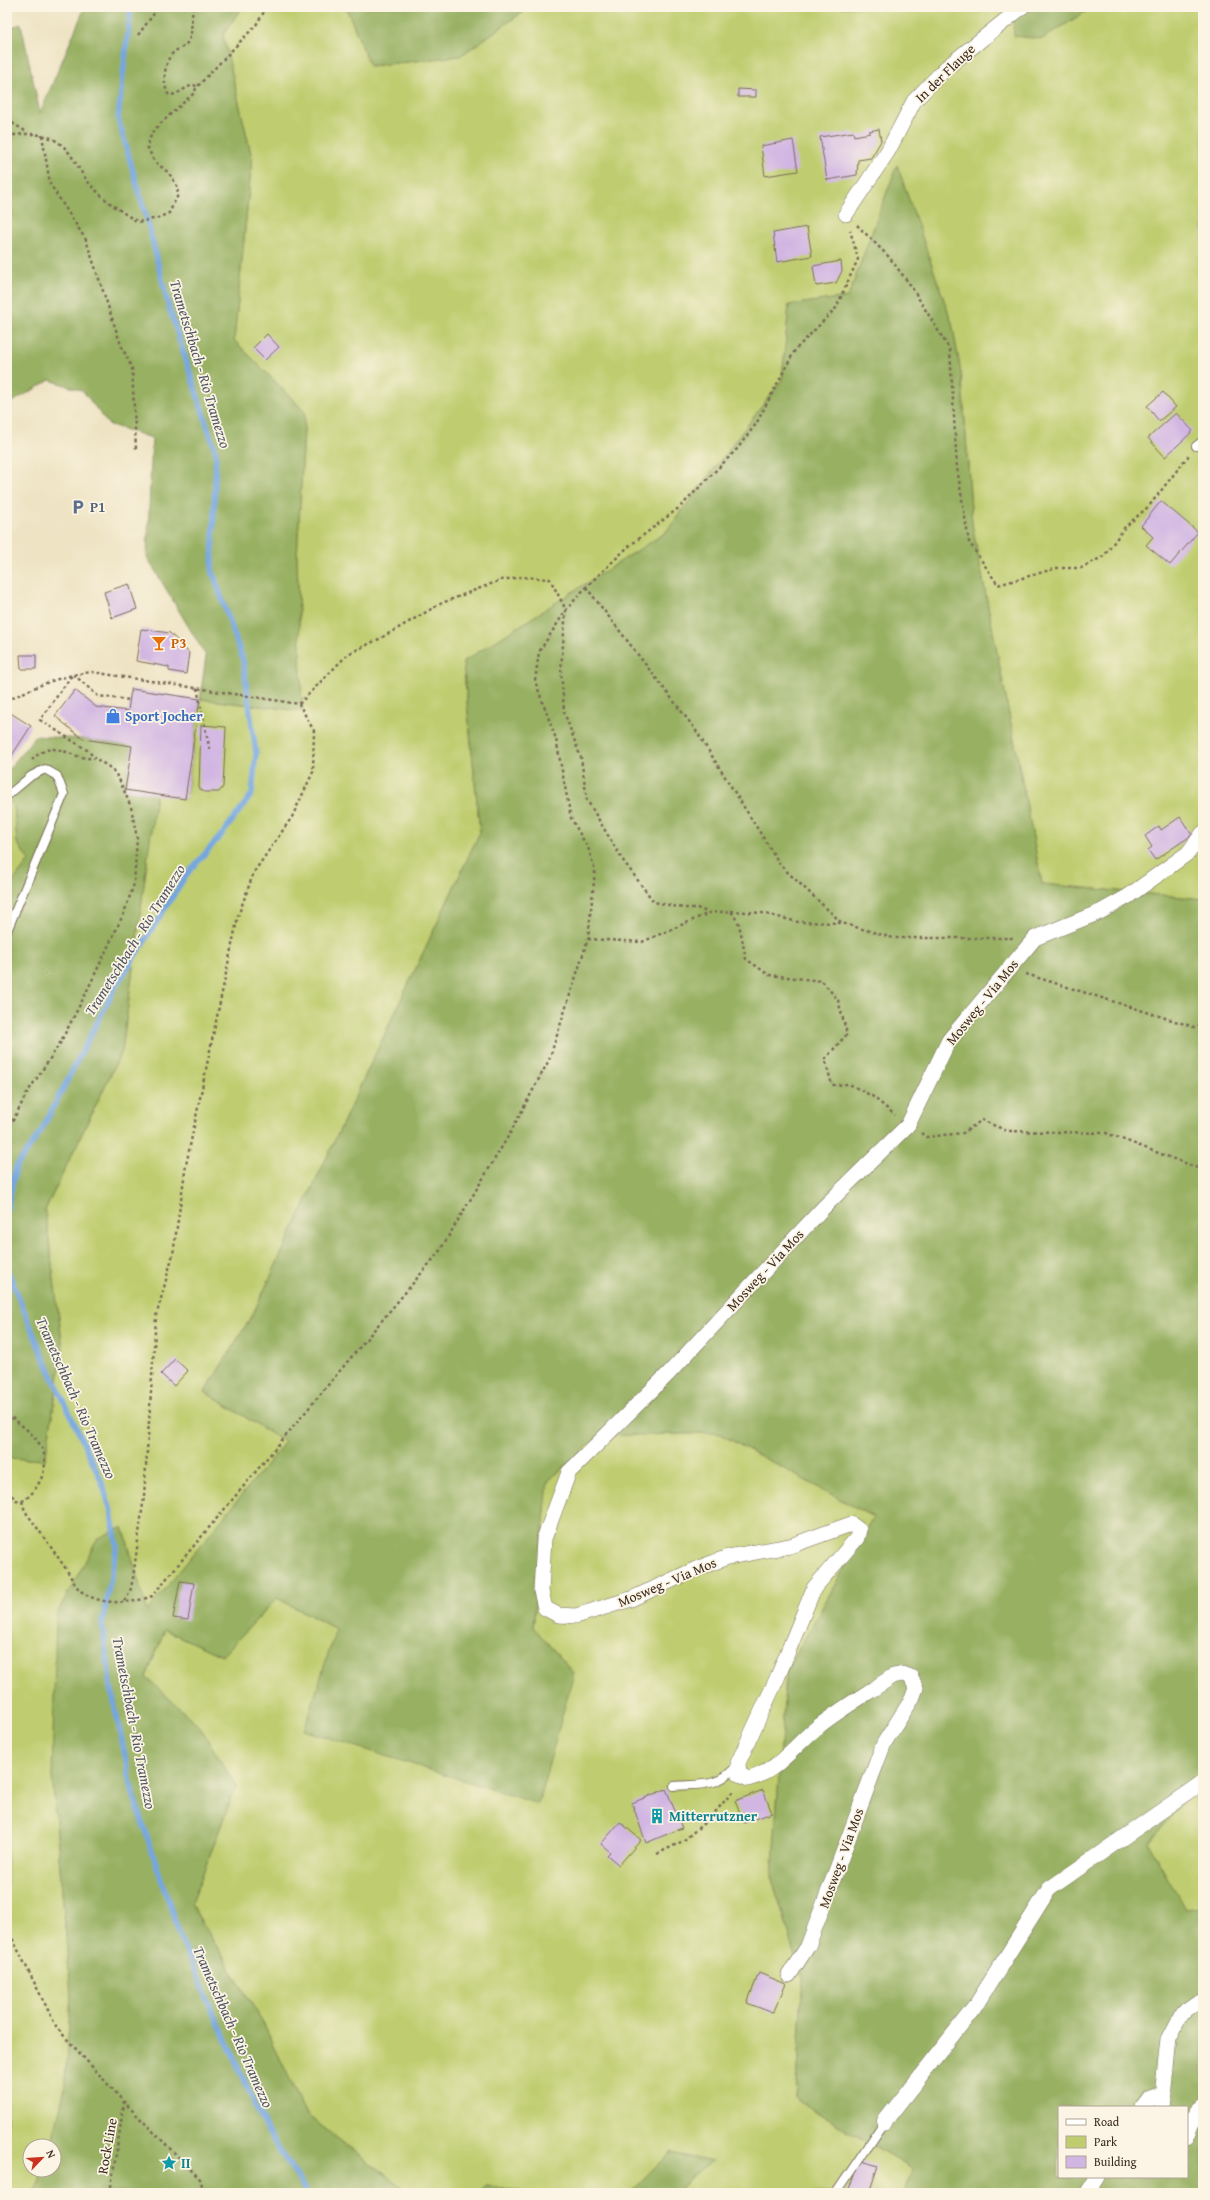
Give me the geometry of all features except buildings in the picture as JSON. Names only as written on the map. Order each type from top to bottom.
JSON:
[{"type":"street","name":"In der Flauge","points":[[846,214],[888,151],[914,101],[947,66],[1022,7]]},
{"type":"street","name":"Mosweg - Via Mos","points":[[738,1763],[778,1676],[814,1588],[857,1538],[859,1530],[851,1524],[790,1546],[728,1557],[696,1569],[631,1600],[576,1616],[558,1615],[545,1608],[541,1591],[544,1539],[569,1472],[669,1373],[824,1207],[908,1125],[949,1040],[1035,938],[1100,912],[1127,897],[1188,852],[1203,833]]},
{"type":"street","name":"Mosweg - Via Mos","points":[[745,1777],[748,1779],[760,1776],[783,1759],[818,1727],[893,1676],[903,1674],[911,1677],[916,1688],[912,1699],[884,1742],[808,1946],[789,1974]]},
{"type":"street","points":[[738,1763],[739,1774],[745,1777]]},
{"type":"street","points":[[884,2122],[974,2008],[1049,1889],[1203,1782]]},
{"type":"street","points":[[1143,2106],[1149,2098],[1162,2100],[1168,2038],[1179,2017],[1203,2000]]},
{"type":"street","points":[[1188,2135],[1197,2112],[1203,2107]]},
{"type":"street","points":[[1088,2193],[1097,2178]]},
{"type":"lane","points":[[7,796],[31,776],[45,769],[50,770],[59,780],[64,794],[7,932]]},
{"type":"lane","points":[[674,1786],[714,1783],[728,1775],[738,1763]]},
{"type":"lane","points":[[836,2193],[884,2122]]},
{"type":"path","points":[[138,35],[159,7]]},
{"type":"path","points":[[194,7],[190,16],[189,39],[186,45],[173,52],[169,58],[164,82],[169,95],[176,95],[188,86],[194,85],[197,87]]},
{"type":"path","points":[[7,120],[28,132],[51,137],[69,152],[90,184],[114,208],[138,222],[158,218],[169,213],[175,204],[178,190],[169,173],[154,161],[147,146],[152,133],[188,99],[197,87],[256,25],[267,7]]},
{"type":"path","points":[[7,136],[28,132]]},
{"type":"path","points":[[42,135],[50,184],[86,240],[121,345],[132,368],[136,449]]},
{"type":"path","points":[[846,214],[889,257],[911,286],[950,350],[957,468],[969,542],[998,585],[1057,568],[1081,568],[1104,556],[1125,527],[1149,506],[1200,444]]},
{"type":"path","points":[[22,1501],[24,1511],[65,1568],[71,1579],[82,1591],[94,1599],[124,1602],[139,1602],[152,1596],[439,1252],[509,1135],[549,1060],[588,938],[595,871],[589,850],[571,818],[556,739],[535,681],[539,652],[566,610],[586,587],[628,547],[680,507],[737,449],[756,424],[795,350],[836,308],[858,259],[846,214]]},
{"type":"path","points":[[299,704],[348,654],[379,639],[442,603],[501,580],[521,576],[550,580],[566,610],[561,668],[564,712],[581,758],[587,800],[622,859],[654,902],[682,908],[697,908],[709,913],[642,942],[588,938]]},
{"type":"path","points":[[586,587],[695,729],[781,866],[842,923]]},
{"type":"path","points":[[7,701],[25,691],[73,674],[92,672],[299,704]]},
{"type":"path","points":[[73,674],[98,696],[130,700]]},
{"type":"path","points":[[7,1132],[27,1093],[59,1045],[84,997],[124,913],[134,884],[137,838],[131,807],[119,779],[112,769],[95,758],[87,750],[40,720],[73,674]]},
{"type":"path","points":[[197,688],[210,751]]},
{"type":"path","points":[[124,1602],[130,1592],[133,1578],[144,1496],[156,1317],[172,1254],[186,1165],[238,916],[254,872],[292,817],[313,772],[314,731],[299,704]]},
{"type":"path","points":[[31,776],[27,766],[45,749],[60,749],[84,759],[95,758]]},
{"type":"path","points":[[731,911],[762,913],[798,922],[842,923],[893,938],[1035,938]]},
{"type":"path","points":[[1008,969],[1194,1027],[1203,1024]]},
{"type":"path","points":[[7,1414],[36,1437],[43,1451],[46,1463],[36,1489],[22,1501]]},
{"type":"path","points":[[7,1490],[16,1500],[22,1501]]},
{"type":"path","points":[[657,1854],[689,1836],[711,1817],[745,1777]]},
{"type":"path","points":[[7,1935],[8,1930]]},
{"type":"path","points":[[8,1930],[57,2028],[124,2102],[201,2180],[203,2193]]},
{"type":"path","name":"Rock Line","points":[[110,2193],[124,2102]]},
{"type":"green space","points":[[85,7],[242,7],[223,35],[252,158],[234,340],[305,412],[297,557],[302,711],[200,699],[206,656],[147,557],[152,438],[108,424],[83,391],[50,380],[7,405],[7,29],[21,24],[40,113]]},
{"type":"green space","points":[[242,7],[346,7],[370,66],[460,56],[530,7],[1012,7],[1042,39],[1093,7],[1203,7],[1203,899],[1042,884],[972,524],[962,379],[952,323],[897,166],[848,297],[789,305],[782,380],[665,533],[463,662],[480,832],[253,1314],[205,1392],[285,1442],[147,1612],[123,1527],[52,1775],[71,1995],[64,2093],[53,2138],[22,2138],[22,2178],[41,2178],[34,2193],[7,2193],[7,1458],[45,1460],[63,1349],[45,1210],[122,1051],[156,794],[186,799],[200,699],[302,711],[297,557],[305,412],[234,340],[252,158],[223,35]]},
{"type":"green space","points":[[346,7],[530,7],[460,56],[370,66]]},
{"type":"green space","points":[[1012,7],[1093,7],[1042,39],[1014,36]]},
{"type":"green space","points":[[897,165],[952,323],[962,379],[972,524],[1042,884],[1203,899],[1203,1779],[1148,1843],[1185,1909],[1203,1907],[1203,2193],[1132,2193],[1127,2189],[1123,2193],[903,2193],[913,2169],[795,2099],[803,1979],[772,1879],[786,1672],[873,1517],[718,1433],[600,1436],[548,1481],[533,1627],[574,1673],[538,1804],[304,1730],[336,1629],[277,1598],[222,1656],[165,1630],[146,1677],[200,1727],[236,1786],[191,1905],[261,2019],[307,2115],[409,2193],[34,2193],[41,2178],[62,2178],[62,2138],[53,2138],[64,2093],[71,1995],[52,1775],[56,1615],[98,1538],[123,1527],[147,1611],[285,1442],[205,1392],[253,1314],[480,832],[463,662],[665,533],[782,380],[789,305],[848,297]]},
{"type":"green space","points":[[35,736],[83,739],[132,746],[125,790],[156,794],[122,1051],[45,1210],[63,1349],[45,1460],[7,1458],[7,889],[29,861],[17,842],[14,806],[7,799],[7,772]]},
{"type":"green space","points":[[7,799],[14,806],[17,842],[29,861],[7,889]]},
{"type":"green space","points":[[718,1433],[873,1517],[786,1672],[772,1879],[803,1979],[795,2099],[913,2169],[903,2193],[675,2193],[712,2161],[671,2152],[630,2193],[530,2193],[486,2185],[481,2193],[409,2193],[307,2115],[261,2019],[191,1904],[236,1786],[146,1677],[165,1630],[222,1656],[277,1598],[336,1629],[574,1673],[533,1627],[548,1481],[600,1436]]},
{"type":"green space","points":[[1203,1779],[1203,1907],[1185,1910],[1148,1843]]},
{"type":"green space","points":[[671,2152],[712,2161],[675,2193],[630,2193]]},
{"type":"green space","points":[[485,2185],[530,2193],[481,2193]]},
{"type":"waterway","name":"Trametschbach - Rio Tramezzo","points":[[7,1209],[16,1167],[41,1131],[116,986],[187,874],[223,833],[252,794],[256,754],[243,660],[212,570],[216,453],[169,308],[150,231],[118,118],[131,7]]},
{"type":"waterway","name":"Trametschbach - Rio Tramezzo","points":[[7,1269],[41,1352],[101,1480],[111,1511],[117,1546],[102,1623],[112,1693],[133,1794],[182,1942],[266,2129],[307,2193]]},
{"type":"place","name":"P1","points":[[78,507]]},
{"type":"place","name":"P3","points":[[159,643]]},
{"type":"place","name":"Sport Jocher","points":[[113,716]]},
{"type":"place","name":"Mitterrutzner","points":[[657,1816]]},
{"type":"place","name":"II","points":[[169,2163]]}]
